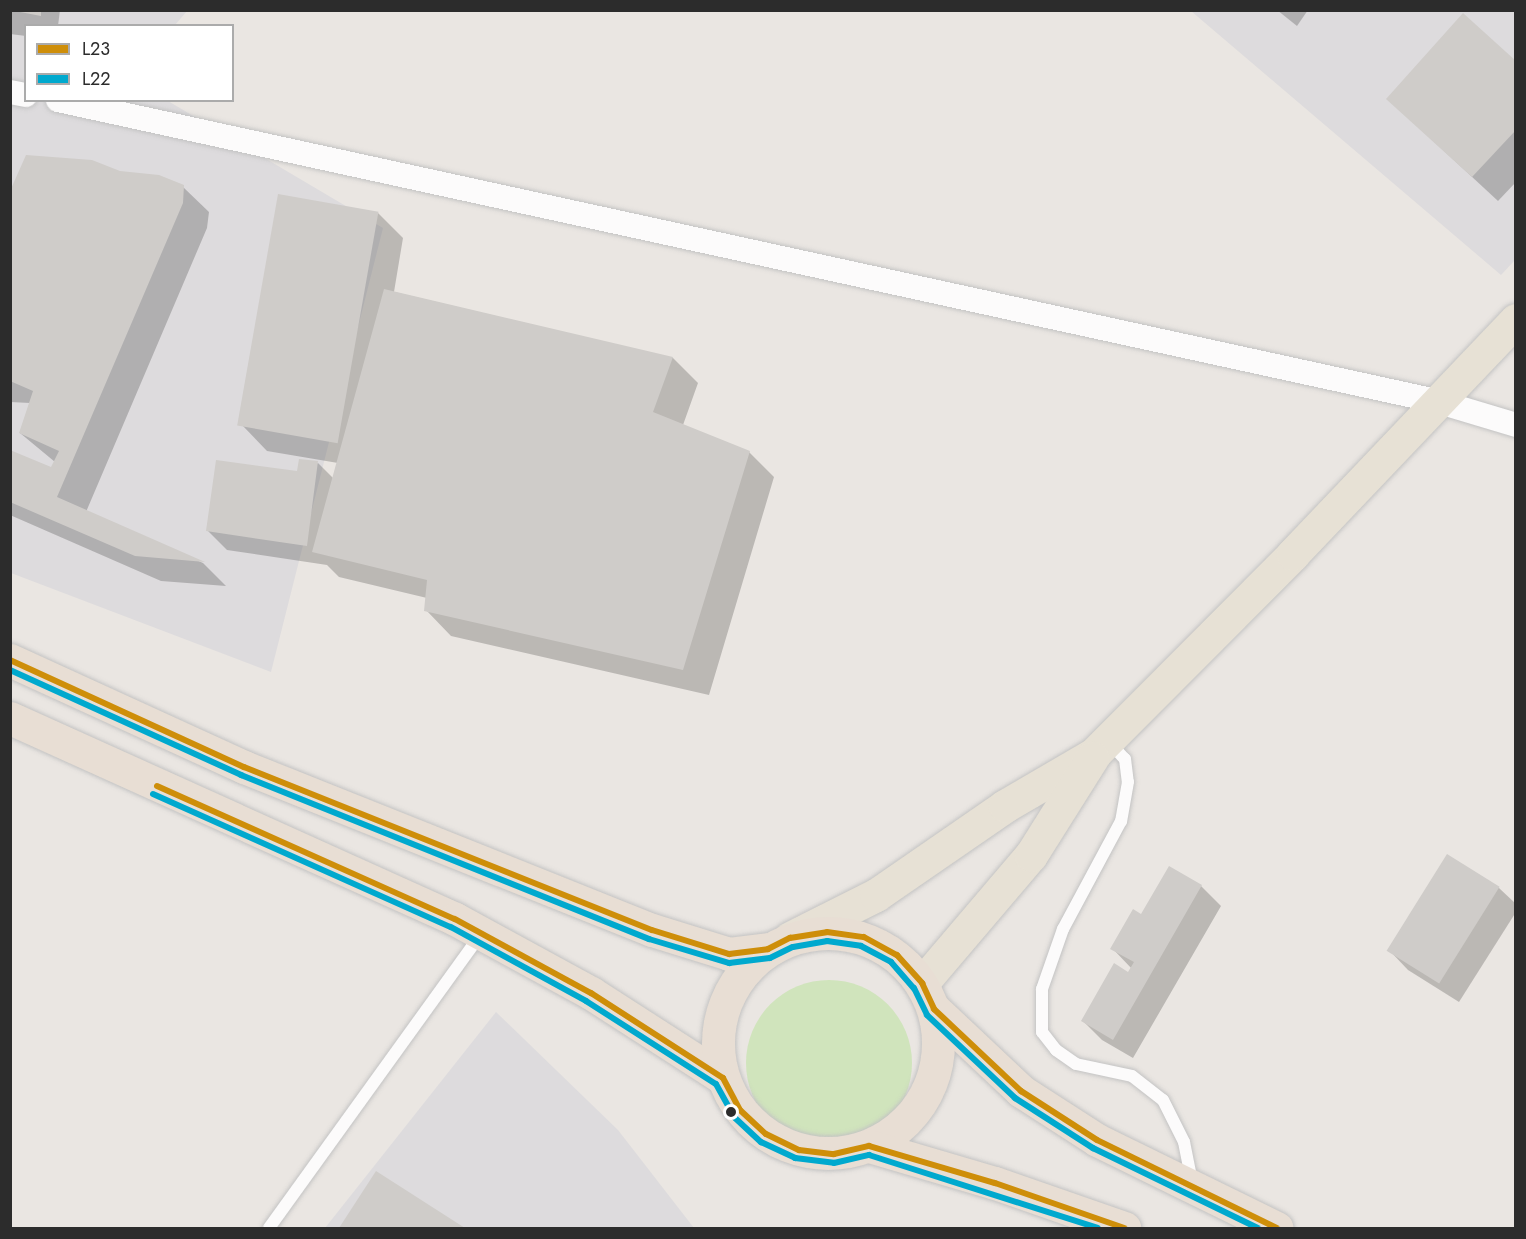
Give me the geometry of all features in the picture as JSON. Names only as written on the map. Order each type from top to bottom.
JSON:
[{"type":"highway","points":[[10,660],[244,767],[652,930],[729,954],[827,932],[864,937],[897,956],[928,996],[1021,1091],[1097,1140],[1193,1189],[1277,1228]]},
{"type":"highway","points":[[10,718],[481,933],[591,993],[723,1078]]},
{"type":"highway","points":[[779,944],[746,968],[729,992],[720,1020],[717,1049],[723,1078],[740,1110],[766,1134],[799,1150],[834,1154],[868,1146],[904,1125],[929,1091],[939,1050],[928,996]]},
{"type":"highway","points":[[868,1146],[995,1183],[1124,1228]]},
{"type":"main road","points":[[928,996],[1030,855],[1101,747],[1293,554],[1515,320]]},
{"type":"main road","points":[[779,944],[876,895],[1005,806],[1101,747]]},
{"type":"street","points":[[67,102],[1436,401],[1515,425]]},
{"type":"lane","points":[[1101,747],[1125,759],[1128,782],[1120,821],[1064,928],[1042,989],[1042,1032],[1056,1050],[1077,1064],[1132,1076],[1163,1100],[1184,1142],[1193,1189]]},
{"type":"lane","points":[[269,1228],[481,933]]},
{"type":"shaded area","points":[[10,11],[187,11],[176,24],[24,24],[24,102],[170,102],[383,228],[271,672],[11,573]]},
{"type":"shaded area","points":[[1191,11],[1515,11],[1515,260],[1501,275]]},
{"type":"shaded area","points":[[496,1012],[618,1130],[694,1228],[325,1228]]},
{"type":"green space","points":[[829,980],[861,986],[888,1004],[906,1031],[912,1063],[906,1095],[888,1122],[861,1140],[829,1146],[797,1140],[770,1122],[752,1095],[746,1063],[752,1031],[770,1004],[797,986]]},
{"type":"building","points":[[10,10],[41,10],[41,16]]},
{"type":"building","points":[[1463,13],[1516,61],[1516,130],[1472,177],[1386,99]]},
{"type":"building","points":[[26,155],[92,160],[120,171],[159,175],[184,185],[183,203],[57,497],[205,562],[135,556],[10,502],[10,450],[51,467],[59,451],[19,433],[33,391],[10,381],[10,191]]},
{"type":"building","points":[[278,194],[378,212],[338,443],[237,425]]},
{"type":"building","points":[[384,289],[673,357],[653,412],[750,451],[683,670],[424,611],[427,580],[312,552]]},
{"type":"building","points":[[299,459],[318,461],[307,546],[206,531],[216,460],[297,471]]},
{"type":"building","points":[[1447,854],[1500,887],[1439,984],[1387,951]]},
{"type":"building","points":[[1169,866],[1202,885],[1113,1040],[1081,1021],[1114,963],[1128,972],[1134,962],[1110,949],[1133,909],[1141,914]]},
{"type":"building","points":[[376,1171],[465,1228],[339,1228]]},
{"type":"transit line","name":"L23","points":[[10,660],[244,767],[652,930],[729,954],[768,949],[790,938],[827,932],[864,937],[897,955],[922,983],[934,1009],[1021,1091],[1097,1140],[1277,1228]]},
{"type":"transit line","name":"L22","points":[[10,670],[241,775],[649,939],[729,963],[770,958],[793,947],[827,941],[861,946],[891,962],[914,988],[927,1015],[1015,1098],[1093,1148],[1258,1228]]},
{"type":"transit line","name":"L23","points":[[157,786],[455,919],[591,993],[723,1078],[740,1110],[766,1134],[799,1150],[834,1154],[869,1146],[995,1183],[1124,1228]]},
{"type":"transit line","name":"L22","points":[[153,794],[451,927],[586,1001],[716,1084],[734,1117],[761,1142],[795,1158],[834,1163],[869,1155],[1098,1228]]}]
